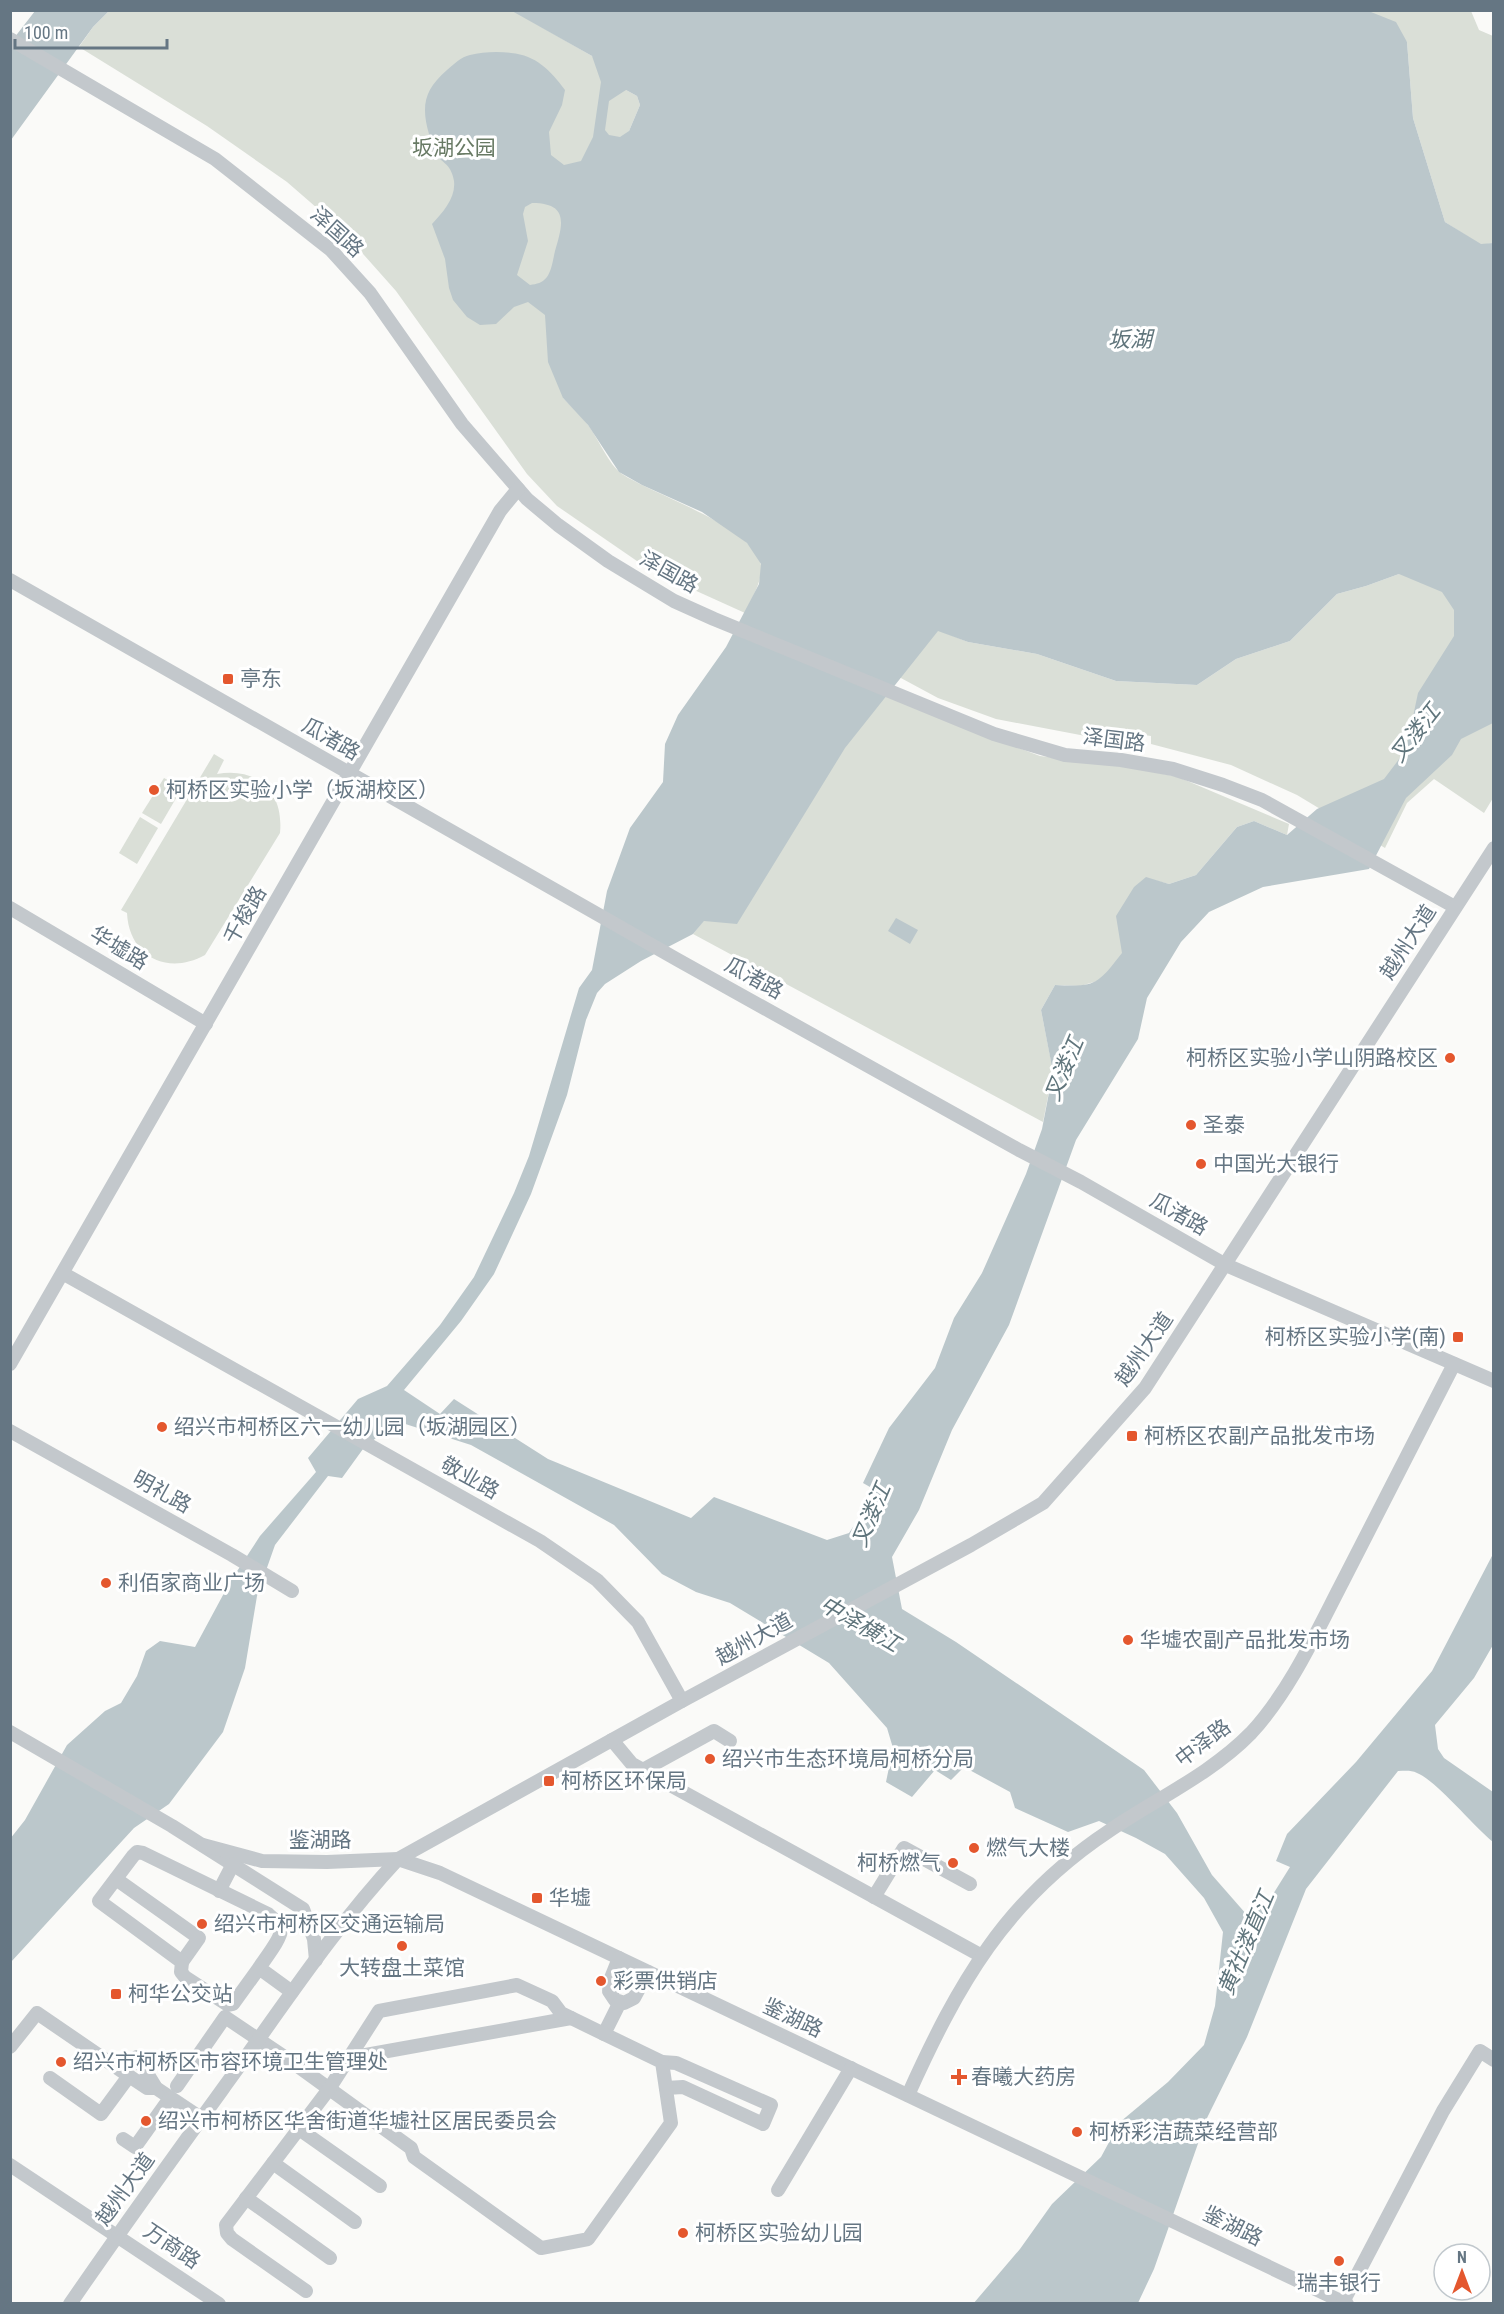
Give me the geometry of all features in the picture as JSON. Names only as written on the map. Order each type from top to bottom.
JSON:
[{"type":"street","name":"泽国路","points":[[10,39],[215,159],[331,250],[370,293],[462,424],[518,489],[558,525],[608,561],[674,601],[994,734],[1065,755],[1120,760],[1173,769],[1262,800],[1455,907]]},
{"type":"street","name":"千梭路","points":[[10,1364],[64,1274],[500,511],[518,489]]},
{"type":"street","name":"瓜渚路","points":[[10,580],[678,960],[1081,1182],[1226,1265],[1494,1381]]},
{"type":"street","name":"越州大道","points":[[70,2304],[292,1992],[366,1893],[398,1859],[682,1701],[971,1545],[1043,1503],[1145,1388],[1494,848]]},
{"type":"street","name":"华墟路","points":[[10,908],[206,1024]]},
{"type":"street","name":"敬业路","points":[[64,1274],[540,1541],[597,1580],[638,1622],[682,1701]]},
{"type":"street","name":"中泽路","points":[[908,2095],[980,1955],[1005,1922],[1056,1870],[1107,1832],[1218,1762],[1251,1733],[1271,1708],[1309,1645],[1454,1364]]},
{"type":"street","name":"明礼路","points":[[10,1431],[292,1591]]},
{"type":"street","points":[[644,1770],[714,1731],[730,1741]]},
{"type":"street","points":[[10,1732],[172,1826],[303,1909],[314,1939],[316,1960]]},
{"type":"street","points":[[612,1740],[632,1764],[980,1955]]},
{"type":"street","name":"鉴湖路","points":[[203,1845],[262,1861],[327,1862],[398,1859],[440,1873],[1345,2303]]},
{"type":"street","points":[[874,1897],[904,1848],[970,1884]]},
{"type":"street","points":[[116,1879],[199,1938],[182,1962],[181,1972],[228,2005],[233,2004],[259,1968],[281,1929],[268,1914],[137,1852],[116,1879],[99,1901],[182,1962]]},
{"type":"street","points":[[219,1891],[232,1864]]},
{"type":"street","points":[[619,1958],[611,1978],[609,1991],[615,2000],[624,2003],[634,1998],[648,1972]]},
{"type":"street","points":[[259,1968],[292,1992]]},
{"type":"street","points":[[306,2291],[232,2239],[226,2233],[226,2225],[329,2089],[379,2011],[517,1985],[552,2001],[561,2013],[662,2062],[676,2063],[771,2105],[763,2124],[683,2087],[666,2088]]},
{"type":"street","points":[[604,2034],[620,2002]]},
{"type":"street","points":[[10,2047],[37,2013],[147,2088],[174,2092],[201,2118]]},
{"type":"street","points":[[123,2139],[135,2147],[225,2017],[411,2148],[414,2157],[541,2248],[588,2239],[671,2123],[662,2062]]},
{"type":"street","points":[[349,2058],[571,2018]]},
{"type":"street","points":[[1345,2303],[1443,2111],[1480,2051],[1494,2060]]},
{"type":"street","points":[[137,2057],[156,2088]]},
{"type":"street","points":[[778,2190],[851,2068]]},
{"type":"street","points":[[51,2078],[101,2114],[129,2076]]},
{"type":"street","points":[[299,2129],[380,2186]]},
{"type":"street","points":[[273,2163],[355,2222]]},
{"type":"street","name":"万商路","points":[[10,2165],[219,2304]]},
{"type":"street","points":[[246,2198],[330,2258]]},
{"type":"green space","name":"坂湖公园","points":[[512,10],[592,56],[626,90],[637,96],[640,105],[629,131],[563,398],[592,430],[617,470],[622,474],[722,525],[755,551],[761,571],[756,590],[745,613],[650,570],[557,506],[527,474],[396,291],[340,228],[287,182],[207,126],[79,47],[93,27],[109,11]]},
{"type":"green space","points":[[1365,11],[1471,11],[1479,30],[1493,36],[1493,243],[1481,245],[1445,222],[1413,118],[1407,42]]},
{"type":"green space","points":[[1493,572],[1493,798],[1484,813],[1434,779],[1407,803],[1385,848],[1297,795],[1231,765],[1151,744],[1151,736],[1105,729],[1096,738],[996,719],[938,698],[899,677],[938,630],[968,642],[1037,654],[1116,681],[1197,685],[1236,659],[1290,641],[1337,594],[1399,574]]},
{"type":"green space","points":[[887,693],[963,727],[1040,756],[1129,767],[1178,777],[1289,824],[1287,835],[1254,821],[1237,827],[1196,875],[1169,884],[1146,878],[1123,959],[1101,980],[1080,986],[1055,985],[1041,1010],[1053,1071],[1043,1122],[693,934]]},
{"type":"green space","points":[[214,754],[224,760],[217,774],[245,774],[256,779],[273,794],[278,806],[280,833],[205,955],[191,961],[164,962],[152,958],[143,951],[129,928],[127,913],[121,910]]},
{"type":"green space","points":[[164,778],[182,788],[161,824],[142,813]]},
{"type":"green space","points":[[140,817],[158,828],[137,864],[119,853]]},
{"type":"water","name":"坂湖","points":[[1366,10],[1396,22],[1407,42],[1413,118],[1445,222],[1481,244],[1493,243],[1493,723],[1461,739],[1452,755],[1406,798],[1369,869],[1263,887],[1209,912],[1181,942],[1147,998],[1138,1039],[1076,1140],[1009,1325],[952,1430],[919,1510],[892,1557],[902,1609],[956,1642],[1144,1770],[1177,1813],[1212,1875],[1247,1915],[1265,1907],[1290,1867],[1276,1861],[1287,1834],[1356,1762],[1432,1671],[1493,1554],[1493,1645],[1474,1678],[1435,1725],[1438,1749],[1444,1758],[1493,1792],[1493,1842],[1425,1778],[1412,1771],[1398,1771],[1306,1889],[1247,2037],[1207,2118],[1154,2269],[1138,2303],[973,2304],[1020,2249],[1052,2204],[1101,2157],[1120,2122],[1168,2082],[1204,2045],[1215,2006],[1223,1932],[1204,1898],[1165,1854],[1136,1838],[1099,1821],[1068,1832],[1015,1808],[1010,1792],[964,1767],[951,1780],[935,1770],[912,1797],[886,1782],[893,1748],[887,1728],[829,1663],[730,1603],[696,1592],[662,1574],[614,1525],[471,1445],[396,1421],[363,1449],[342,1478],[328,1476],[275,1545],[257,1596],[245,1668],[223,1732],[169,1804],[134,1828],[11,1962],[10,1839],[25,1820],[67,1745],[105,1711],[121,1703],[137,1676],[146,1651],[160,1641],[195,1647],[230,1582],[260,1536],[316,1472],[308,1458],[358,1399],[387,1386],[440,1325],[474,1277],[529,1156],[579,988],[592,970],[607,891],[630,828],[663,782],[665,744],[678,715],[726,647],[759,584],[761,564],[747,543],[702,512],[619,472],[588,425],[563,398],[548,362],[545,315],[528,302],[514,307],[496,324],[480,325],[467,317],[453,300],[445,259],[432,224],[451,199],[454,181],[448,166],[433,150],[425,115],[426,99],[439,77],[458,61],[470,55],[501,52],[528,57],[548,70],[565,90],[562,105],[549,132],[551,155],[564,165],[581,161],[593,137],[601,82],[592,56],[512,11]],"holes":[[[626,90],[637,96],[640,105],[629,131],[620,137],[609,135],[605,130],[609,101]],[[532,203],[552,207],[558,211],[561,224],[549,274],[541,282],[530,285],[517,275],[528,241],[523,214],[525,207]],[[1399,574],[1442,592],[1454,610],[1454,636],[1418,693],[1406,750],[1384,779],[1317,809],[1287,835],[1254,821],[1237,827],[1196,875],[1169,884],[1146,877],[1134,887],[1116,916],[1122,953],[1114,964],[1094,982],[1079,985],[1055,985],[1041,1010],[1053,1072],[1042,1129],[1026,1174],[982,1273],[954,1318],[935,1368],[889,1428],[863,1483],[877,1491],[849,1533],[827,1540],[714,1497],[691,1518],[548,1459],[454,1399],[440,1414],[404,1390],[461,1321],[494,1274],[531,1194],[567,1095],[586,1020],[597,993],[605,984],[641,961],[693,934],[704,921],[737,924],[845,748],[938,631],[968,642],[1037,654],[1116,681],[1197,685],[1236,659],[1290,641],[1337,594]]]},
{"type":"water","points":[[35,11],[109,11],[93,27],[11,140],[11,42]]},
{"type":"water","points":[[896,918],[918,930],[910,944],[888,931]]},
{"type":"place","name":"亭东","points":[[228,679]]},
{"type":"place","name":"柯桥区实验小学（坂湖校区）","points":[[154,790]]},
{"type":"place","name":"柯桥区实验小学山阴路校区","points":[[1450,1058]]},
{"type":"place","name":"圣泰","points":[[1191,1125]]},
{"type":"place","name":"中国光大银行","points":[[1201,1164]]},
{"type":"place","name":"柯桥区实验小学(南)","points":[[1458,1337]]},
{"type":"place","name":"绍兴市柯桥区六一幼儿园（坂湖园区）","points":[[162,1427]]},
{"type":"place","name":"柯桥区农副产品批发市场","points":[[1132,1436]]},
{"type":"place","name":"利佰家商业广场","points":[[106,1583]]},
{"type":"place","name":"华墟农副产品批发市场","points":[[1128,1640]]},
{"type":"place","name":"绍兴市生态环境局柯桥分局","points":[[710,1759]]},
{"type":"place","name":"柯桥区环保局","points":[[549,1781]]},
{"type":"place","name":"燃气大楼","points":[[974,1848]]},
{"type":"place","name":"柯桥燃气","points":[[953,1863]]},
{"type":"place","name":"华墟","points":[[537,1898]]},
{"type":"place","name":"绍兴市柯桥区交通运输局","points":[[202,1924]]},
{"type":"place","name":"大转盘土菜馆","points":[[402,1946]]},
{"type":"place","name":"彩票供销店","points":[[601,1981]]},
{"type":"place","name":"柯华公交站","points":[[116,1994]]},
{"type":"place","name":"绍兴市柯桥区市容环境卫生管理处","points":[[61,2062]]},
{"type":"place","name":"春曦大药房","points":[[959,2077]]},
{"type":"place","name":"绍兴市柯桥区华舍街道华墟社区居民委员会","points":[[146,2121]]},
{"type":"place","name":"柯桥彩洁蔬菜经营部","points":[[1077,2132]]},
{"type":"place","name":"柯桥区实验幼儿园","points":[[683,2233]]},
{"type":"place","name":"瑞丰银行","points":[[1339,2261]]},
{"type":"water label","name":"叉溇江","points":[[1415,733]]},
{"type":"water label","name":"叉溇江","points":[[1064,1069]]},
{"type":"water label","name":"叉溇江","points":[[871,1515]]},
{"type":"water label","name":"中泽横江","points":[[860,1624]]},
{"type":"water label","name":"黄社溇直江","points":[[1246,1943]]}]
